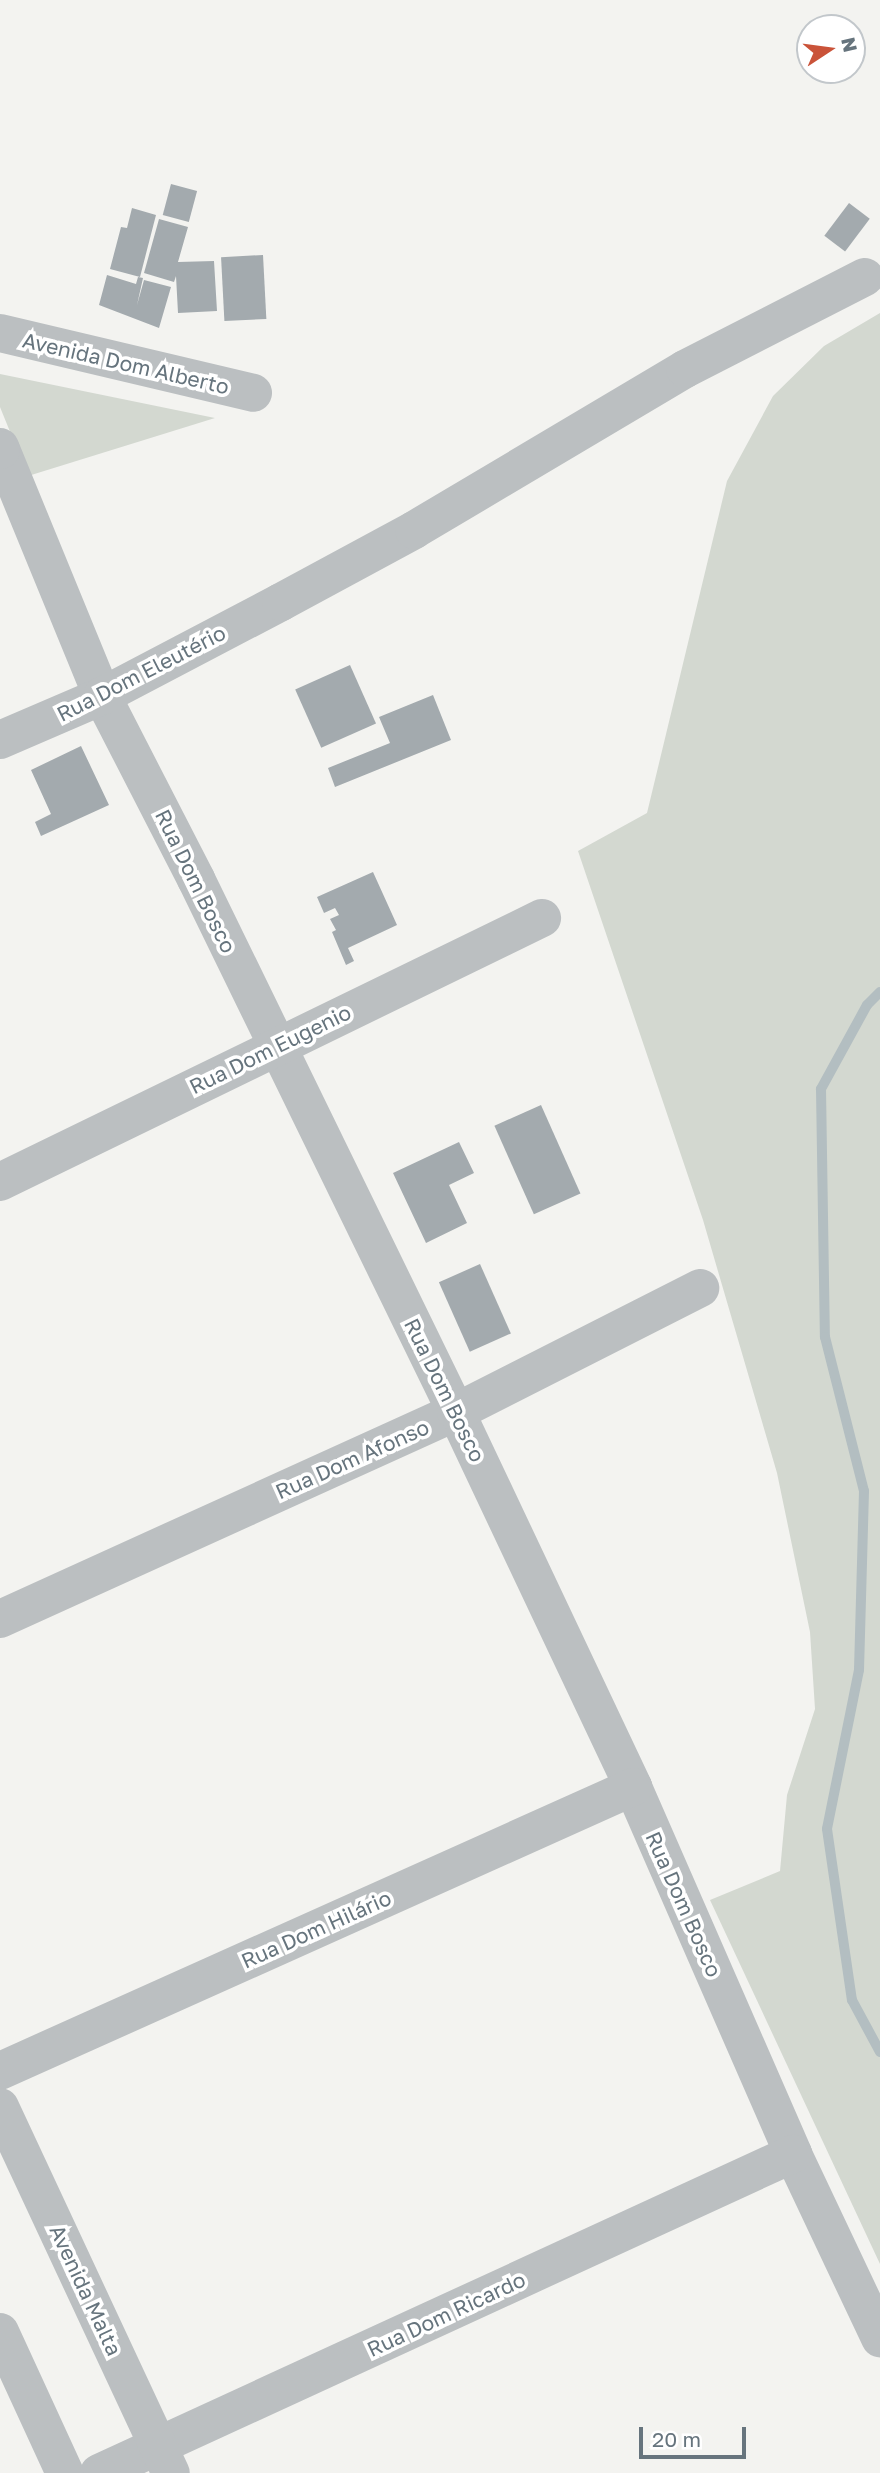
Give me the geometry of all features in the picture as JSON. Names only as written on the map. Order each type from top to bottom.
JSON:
[{"type":"street","name":"Rua Dom Eleutério","points":[[0,740],[102,696],[281,602],[414,530],[685,369],[866,277]]},
{"type":"street","name":"Avenida Dom Alberto","points":[[0,333],[253,393]]},
{"type":"street","name":"Rua Dom Bosco","points":[[0,449],[102,696],[456,1412],[633,1787],[793,2154],[880,2338]]},
{"type":"street","name":"Rua Dom Eugenio","points":[[0,1182],[541,918]]},
{"type":"street","name":"Rua Dom Afonso","points":[[0,1619],[456,1412],[700,1288]]},
{"type":"street","name":"Rua Dom Hilário","points":[[0,2071],[633,1787]]},
{"type":"street","name":"Avenida Malta","points":[[0,2107],[165,2460]]},
{"type":"street","name":"Rua Dom Ricardo","points":[[99,2473],[165,2460],[793,2154]]},
{"type":"street","points":[[0,2332],[65,2473]]},
{"type":"shaded area","points":[[880,313],[880,2264],[710,1900],[780,1871],[787,1795],[815,1709],[810,1632],[777,1473],[703,1220],[578,851],[647,813],[727,481],[773,396],[824,346]]},
{"type":"shaded area","points":[[0,374],[215,418],[28,476],[0,407]]},
{"type":"building","points":[[171,184],[197,191],[189,222],[163,215]]},
{"type":"building","points":[[849,203],[870,219],[845,251],[824,236]]},
{"type":"building","points":[[132,208],[156,215],[140,277],[110,269],[121,227],[127,228]]},
{"type":"building","points":[[159,219],[188,227],[178,262],[214,261],[217,311],[178,313],[176,276],[174,282],[144,273]]},
{"type":"building","points":[[263,255],[266,319],[224,321],[221,257]]},
{"type":"building","points":[[107,275],[136,284],[138,277],[143,278],[137,305],[144,280],[171,287],[159,328],[99,305]]},
{"type":"building","points":[[350,665],[376,723],[321,748],[295,689]]},
{"type":"building","points":[[433,695],[451,740],[335,787],[328,768],[390,743],[379,717]]},
{"type":"building","points":[[81,746],[109,805],[41,836],[35,822],[51,814],[31,770]]},
{"type":"building","points":[[373,872],[397,925],[348,948],[354,961],[346,965],[332,932],[336,930],[330,919],[339,915],[335,908],[324,913],[317,897]]},
{"type":"building","points":[[541,1105],[580,1194],[534,1214],[494,1126]]},
{"type":"building","points":[[459,1142],[474,1173],[449,1185],[467,1223],[426,1243],[393,1173]]},
{"type":"building","points":[[480,1264],[511,1333],[470,1352],[439,1282]]},
{"type":"waterway","points":[[880,992],[867,1005],[821,1089],[825,1337],[864,1491],[859,1670],[827,1829],[852,2000],[880,2052]]}]
